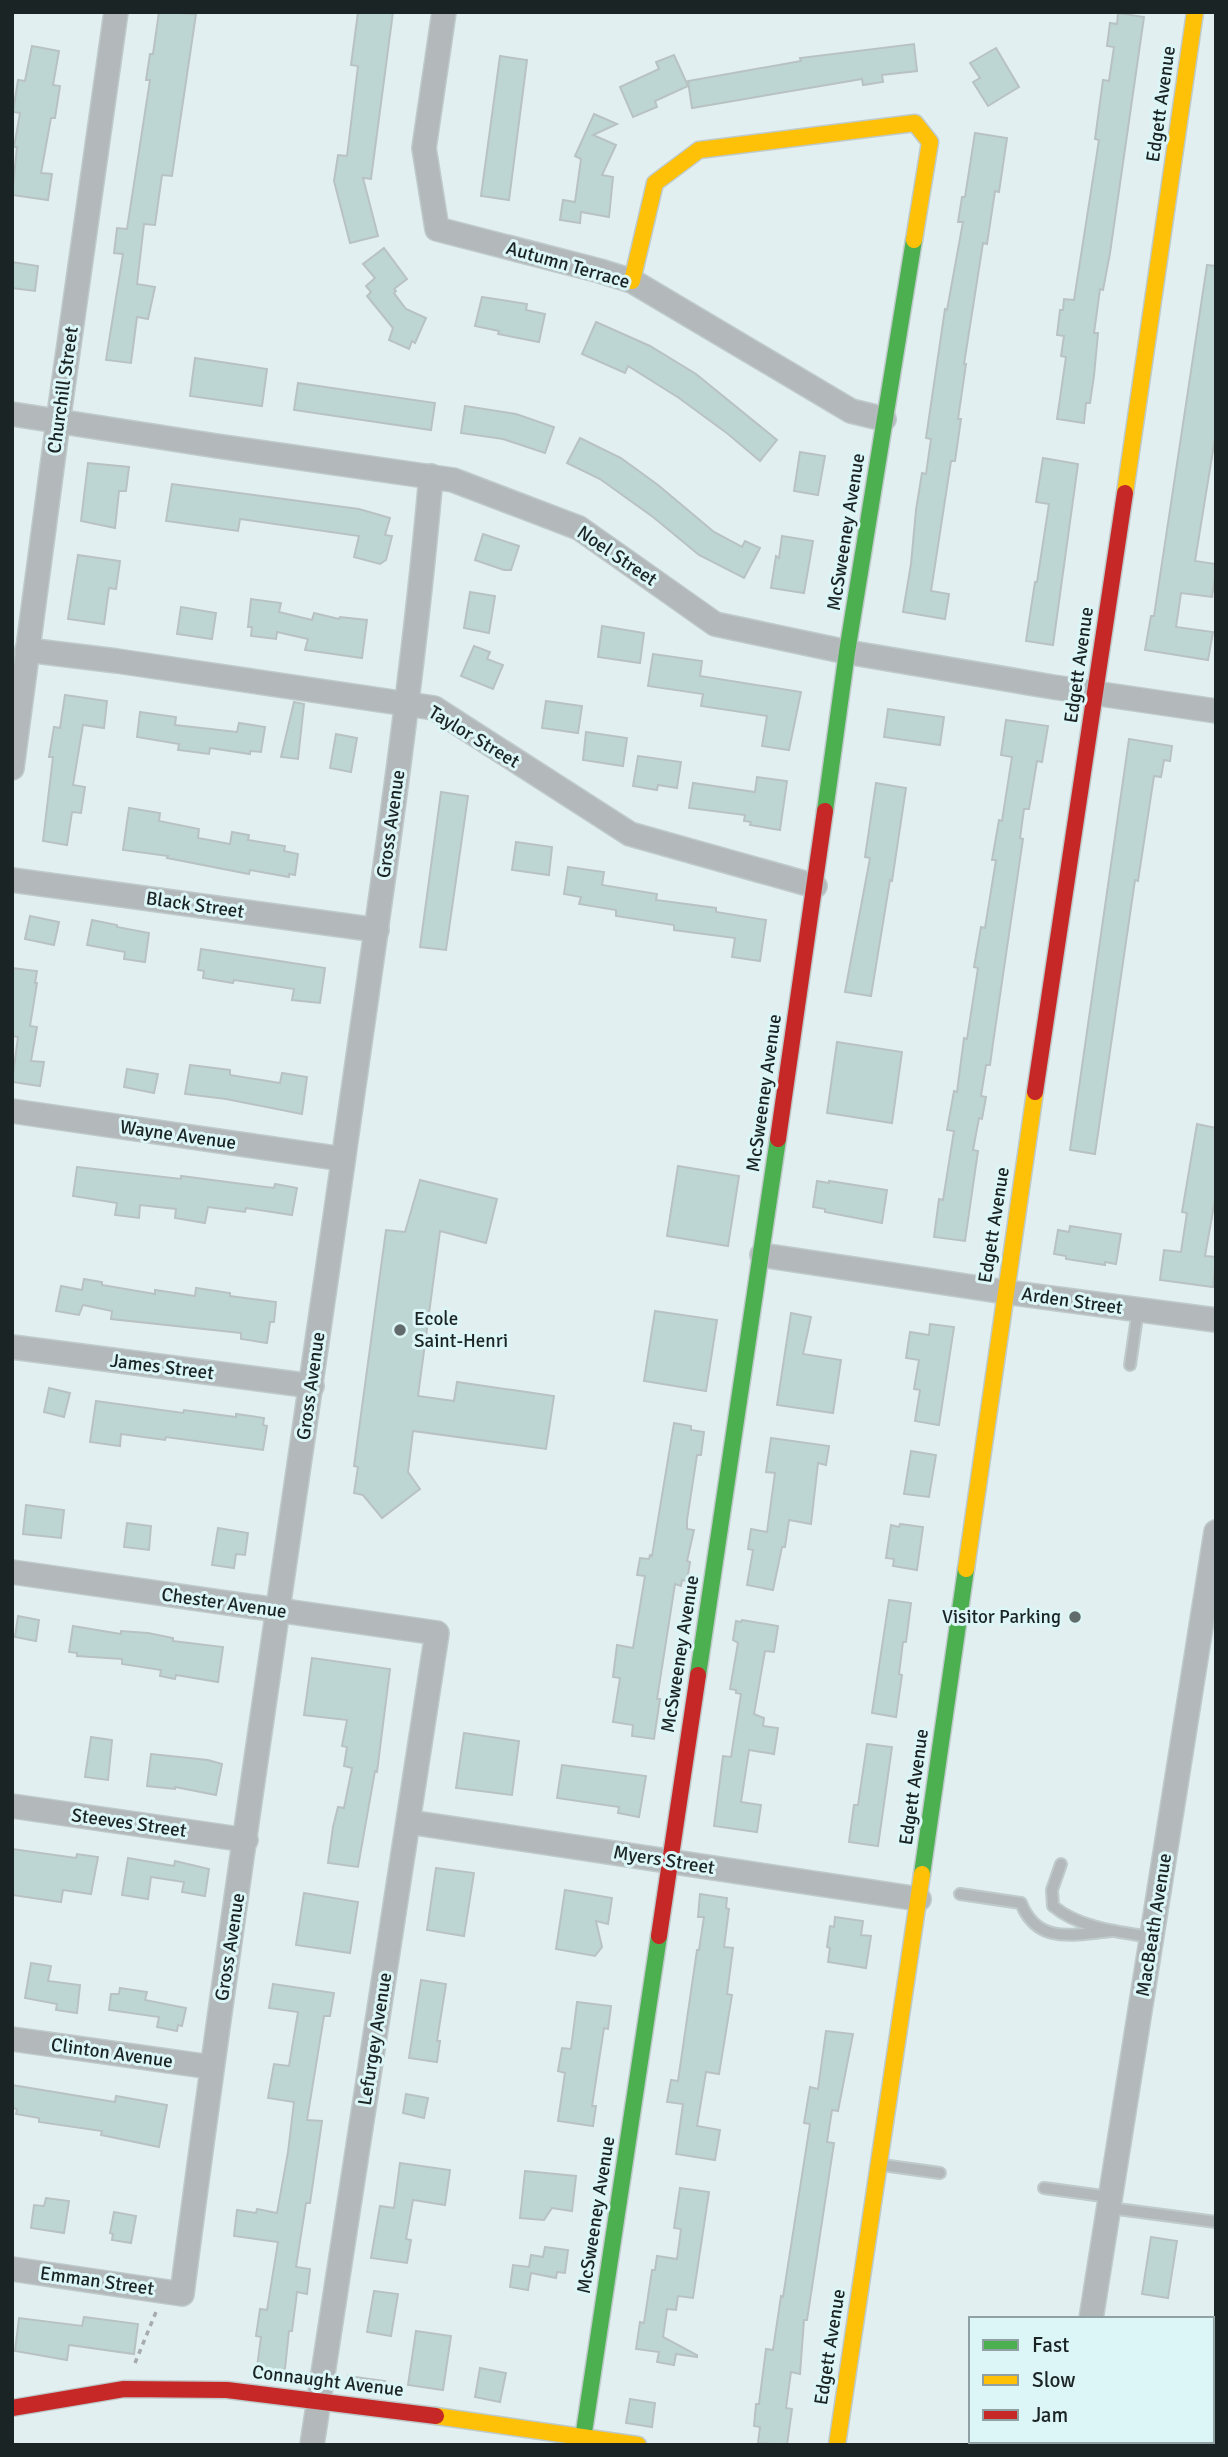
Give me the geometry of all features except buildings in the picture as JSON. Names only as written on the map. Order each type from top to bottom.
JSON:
[{"type":"street","name":"Churchill Street","points":[[12,768],[116,12]]},
{"type":"street","name":"Autumn Terrace","points":[[444,12],[424,148],[437,229],[632,281],[851,411],[884,419]]},
{"type":"street","name":"Edgett Avenue","points":[[837,2445],[1195,12]]},
{"type":"street","name":"McSweeney Avenue","points":[[583,2441],[762,1255],[847,652],[930,142],[915,123],[699,150],[655,183],[632,281]]},
{"type":"street","name":"Noel Street","points":[[12,414],[453,480],[579,528],[715,624],[847,652],[1216,711]]},
{"type":"street","name":"Gross Avenue","points":[[174,2292],[246,1840],[276,1611],[312,1386],[377,930],[421,588],[431,476]]},
{"type":"street","name":"Taylor Street","points":[[27,650],[434,708],[630,834],[815,886]]},
{"type":"street","name":"Black Street","points":[[13,880],[377,930]]},
{"type":"street","name":"Wayne Avenue","points":[[12,1111],[343,1159]]},
{"type":"street","name":"Arden Street","points":[[762,1255],[1005,1292],[1216,1320]]},
{"type":"street","name":"James Street","points":[[12,1347],[312,1386]]},
{"type":"street","name":"MacBeath Avenue","points":[[1090,2317],[1111,2203],[1216,1532]]},
{"type":"street","name":"Chester Avenue","points":[[12,1572],[437,1633]]},
{"type":"street","name":"Lefurgey Avenue","points":[[312,2445],[437,1633]]},
{"type":"street","name":"Steeves Street","points":[[12,1806],[246,1840]]},
{"type":"street","name":"Myers Street","points":[[409,1822],[919,1899]]},
{"type":"street","name":"Clinton Avenue","points":[[12,2039],[211,2067]]},
{"type":"street","name":"Emman Street","points":[[12,2269],[174,2292]]},
{"type":"street","name":"Connaught Avenue","points":[[12,2407],[124,2389],[227,2390],[319,2400],[583,2441],[638,2445]]},
{"type":"lane","points":[[1130,1365],[1138,1310]]},
{"type":"lane","points":[[1061,1864],[1052,1890],[1053,1906],[1064,1915],[1112,1931],[1152,1937]]},
{"type":"lane","points":[[960,1894],[1021,1903],[1026,1916],[1035,1927],[1046,1932],[1060,1935],[1112,1931]]},
{"type":"lane","points":[[879,2165],[940,2174]]},
{"type":"lane","points":[[1044,2188],[1216,2222]]},
{"type":"path","points":[[124,2389],[174,2292]]},
{"type":"green space","points":[[1216,2304],[1216,2445],[1192,2445],[1214,2443],[1214,2317]]},
{"type":"traffic: fast","points":[[825,811],[847,652],[914,240]]},
{"type":"traffic: fast","points":[[698,1675],[778,1139]]},
{"type":"traffic: fast","points":[[922,1874],[966,1569]]},
{"type":"traffic: fast","points":[[582,2445],[659,1936]]},
{"type":"traffic: slow","points":[[1125,493],[1195,12]]},
{"type":"traffic: slow","points":[[632,281],[655,183],[699,150],[915,123],[930,142],[914,240]]},
{"type":"traffic: slow","points":[[966,1569],[1035,1092]]},
{"type":"traffic: slow","points":[[837,2445],[922,1874]]},
{"type":"traffic: slow","points":[[436,2416],[638,2445]]},
{"type":"traffic: jam","points":[[1035,1092],[1125,493]]},
{"type":"traffic: jam","points":[[778,1139],[825,811]]},
{"type":"traffic: jam","points":[[659,1936],[698,1675]]},
{"type":"traffic: jam","points":[[12,2408],[124,2389],[227,2390],[436,2416]]},
{"type":"place","name":"Ecole Saint-Henri","points":[[400,1330]]},
{"type":"place","name":"Visitor Parking","points":[[1075,1617]]}]
